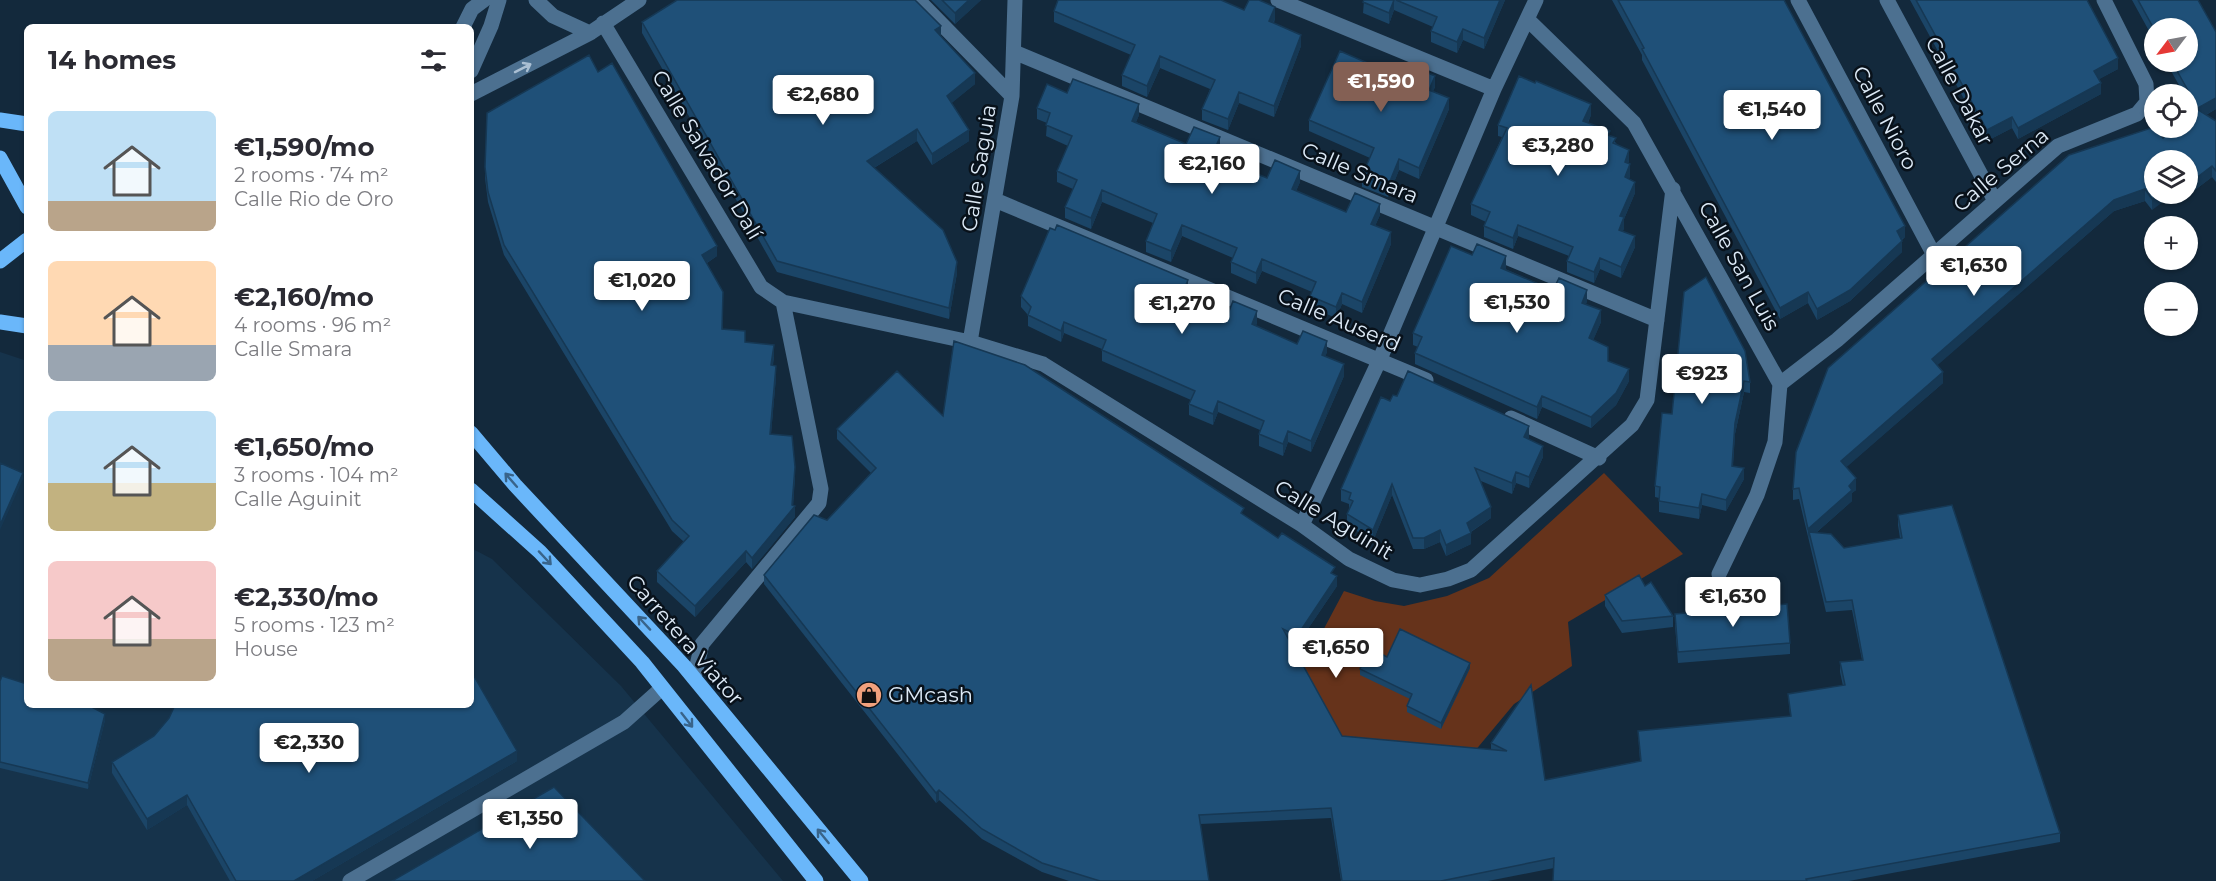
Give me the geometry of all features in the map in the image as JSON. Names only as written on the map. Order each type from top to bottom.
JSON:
[{"type":"main road","points":[[0,120],[24,124]]},
{"type":"main road","points":[[0,158],[24,202]]},
{"type":"main road","points":[[0,261],[24,242]]},
{"type":"main road","points":[[0,322],[24,326]]},
{"type":"main road","name":"Carretera Viator","points":[[474,436],[694,678],[861,881]]},
{"type":"main road","points":[[474,493],[540,552],[642,662],[816,881]]},
{"type":"street","points":[[464,24],[472,9],[484,0]]},
{"type":"street","points":[[474,64],[491,26],[499,0]]},
{"type":"street","points":[[536,0],[553,16],[590,33]]},
{"type":"street","points":[[474,92],[590,33],[639,0]]},
{"type":"street","points":[[918,0],[1012,96]]},
{"type":"street","name":"Calle Saguia","points":[[970,342],[1012,96],[1016,0]]},
{"type":"street","points":[[1278,0],[1494,89]]},
{"type":"street","points":[[1302,525],[1380,359],[1494,89],[1536,0]]},
{"type":"street","name":"Calle Nioro","points":[[1798,0],[1934,255]]},
{"type":"street","name":"Calle Dakar","points":[[1887,0],[1995,201]]},
{"type":"street","name":"Calle Serna","points":[[1780,384],[1837,340],[2058,146],[2137,114],[2147,102],[2146,84],[2104,0]]},
{"type":"street","name":"Calle San Luis","points":[[1527,19],[1634,123],[1673,189],[1780,384]]},
{"type":"street","name":"Calle Salvador Dalí","points":[[603,23],[761,287],[783,302],[970,342]]},
{"type":"street","name":"Calle Smara","points":[[1014,52],[1657,320]]},
{"type":"street","name":"Calle Aguinit","points":[[970,342],[1043,364],[1302,525],[1349,559],[1393,580],[1420,585],[1448,579],[1471,570],[1599,458],[1632,425],[1647,400],[1673,189]]},
{"type":"street","name":"Calle Auserd","points":[[995,200],[1380,359],[1435,384]]},
{"type":"street","points":[[694,678],[702,644],[819,503],[821,489],[783,302]]},
{"type":"street","points":[[1719,574],[1757,495],[1775,441],[1780,384]]},
{"type":"street","points":[[1500,413],[1599,458]]},
{"type":"street","points":[[350,881],[624,722],[662,688]]},
{"type":"shaded area","points":[[0,352],[24,360],[24,708],[474,708],[474,550],[492,559],[621,686],[783,881],[0,881]]},
{"type":"shaded area","points":[[1604,473],[1683,554],[1568,622],[1572,666],[1514,704],[1474,752],[1334,742],[1302,670],[1344,591],[1375,601],[1404,606],[1447,596],[1489,578]]},
{"type":"building","points":[[677,0],[915,0],[941,26],[935,30],[975,73],[947,96],[969,130],[932,154],[917,129],[867,161],[943,230],[957,262],[949,308],[777,261],[642,22]]},
{"type":"building","points":[[942,0],[969,0],[955,13]]},
{"type":"building","points":[[1058,0],[1221,0],[1244,10],[1249,0],[1259,0],[1275,7],[1269,21],[1301,35],[1274,106],[1239,92],[1228,119],[1202,109],[1215,80],[1160,56],[1147,86],[1122,75],[1135,45],[1054,11]]},
{"type":"building","points":[[1364,0],[1394,0],[1389,13],[1363,2]]},
{"type":"building","points":[[1396,0],[1500,0],[1484,38],[1463,29],[1457,42],[1431,31],[1437,17]]},
{"type":"building","points":[[1618,0],[1784,0],[1905,226],[1897,231],[1902,241],[1850,290],[1817,309],[1808,292],[1780,308]]},
{"type":"building","points":[[1916,0],[2087,0],[2118,58],[2094,71],[2101,83],[2018,128],[2012,117],[1987,130]]},
{"type":"building","points":[[2138,0],[2198,0],[2216,32],[2216,98],[2198,108],[2198,84],[2184,84],[2178,72],[2198,72],[2198,18],[2148,18]]},
{"type":"building","points":[[1340,51],[1404,79],[1410,65],[1435,76],[1429,90],[1449,98],[1419,168],[1399,159],[1388,186],[1362,176],[1374,148],[1309,120]]},
{"type":"building","points":[[589,55],[598,72],[612,63],[717,246],[702,255],[723,292],[722,329],[745,331],[745,342],[774,345],[771,365],[776,366],[770,434],[792,436],[795,467],[792,505],[795,506],[752,558],[746,551],[695,606],[657,571],[689,536],[672,520],[504,245],[488,192],[485,167],[487,113]]},
{"type":"building","points":[[1519,76],[1591,104],[1583,121],[1610,131],[1608,135],[1616,138],[1613,143],[1629,150],[1625,162],[1630,164],[1625,177],[1635,182],[1620,216],[1624,217],[1619,230],[1635,236],[1621,267],[1600,258],[1594,272],[1567,261],[1573,247],[1518,225],[1513,238],[1484,226],[1490,212],[1471,204],[1507,128],[1498,125]]},
{"type":"building","points":[[1073,79],[1139,104],[1132,121],[1186,144],[1194,127],[1220,137],[1212,155],[1267,178],[1275,160],[1300,171],[1292,189],[1346,212],[1355,193],[1380,204],[1371,224],[1391,232],[1362,302],[1342,293],[1336,307],[1310,296],[1316,282],[1262,259],[1256,273],[1231,262],[1237,248],[1182,225],[1171,251],[1146,241],[1157,214],[1102,190],[1091,218],[1065,207],[1077,180],[1057,171],[1072,136],[1046,125],[1050,113],[1037,108],[1047,84],[1067,93]]},
{"type":"building","points":[[2198,110],[2216,121],[2216,171],[2212,166],[2198,177],[2198,150],[2144,150],[2144,189],[2114,200],[1932,359],[1943,372],[1841,461],[1856,478],[1849,486],[1852,490],[1808,529],[1799,488],[1793,489],[1796,452],[1828,368],[2069,155],[2144,130],[2144,138],[2198,138]]},
{"type":"building","points":[[1057,225],[1188,280],[1182,294],[1228,314],[1233,301],[1257,311],[1252,324],[1297,344],[1303,331],[1327,341],[1322,355],[1344,364],[1311,441],[1288,431],[1283,444],[1259,434],[1264,421],[1218,401],[1213,414],[1189,404],[1195,391],[1102,350],[1106,340],[1064,322],[1061,331],[1028,315],[1031,307],[1021,296],[1050,228],[1055,230]]},
{"type":"building","points":[[1477,244],[1506,256],[1501,268],[1553,290],[1559,278],[1587,290],[1582,303],[1601,310],[1589,338],[1608,347],[1608,361],[1629,369],[1616,393],[1591,417],[1542,396],[1537,407],[1415,353],[1422,337],[1413,333],[1451,246],[1472,255]]},
{"type":"building","points":[[1706,277],[1745,351],[1750,382],[1744,381],[1735,423],[1732,466],[1744,468],[1726,500],[1702,494],[1699,508],[1659,501],[1660,487],[1655,486],[1662,413],[1672,414],[1684,292]]},
{"type":"building","points":[[954,341],[1025,365],[1244,508],[1241,513],[1278,538],[1282,533],[1335,567],[1331,573],[1337,576],[1297,636],[1283,629],[1342,736],[1507,751],[1491,743],[1531,685],[1545,780],[1641,761],[1638,731],[1791,716],[1788,694],[1845,685],[1840,662],[1863,660],[1852,600],[1826,602],[1809,532],[1831,534],[1844,548],[1902,538],[1898,515],[1952,505],[2060,833],[1806,879],[1807,881],[1553,881],[1554,858],[1441,881],[1342,881],[1331,808],[1199,815],[1209,881],[1100,881],[1042,863],[982,829],[939,790],[936,793],[764,575],[814,515],[827,520],[876,468],[837,429],[897,371],[943,416]]},
{"type":"building","points":[[1408,371],[1529,426],[1524,437],[1543,446],[1529,477],[1516,472],[1512,483],[1475,468],[1491,507],[1467,523],[1471,533],[1446,545],[1440,530],[1424,538],[1413,538],[1392,484],[1373,530],[1347,514],[1353,501],[1349,499],[1351,493],[1341,489],[1381,397],[1390,401],[1393,395],[1397,396]]},
{"type":"building","points":[[0,463],[23,473],[0,525]]},
{"type":"building","points":[[1639,575],[1645,586],[1651,582],[1673,616],[1622,621],[1605,595]]},
{"type":"building","points":[[1787,604],[1790,643],[1678,652],[1675,614]]},
{"type":"building","points":[[1400,629],[1470,663],[1441,723],[1407,706],[1412,694],[1360,669],[1370,648],[1387,657]]},
{"type":"building","points":[[2,676],[24,683],[24,708],[94,708],[105,714],[88,783],[0,762],[0,681]]},
{"type":"building","points":[[474,676],[517,751],[294,881],[236,881],[187,795],[147,819],[112,762],[154,736],[169,718],[174,708],[474,708]]},
{"type":"building","points":[[554,787],[645,881],[392,881]]},
{"type":"place","name":"GMcash","points":[[869,695]]}]
